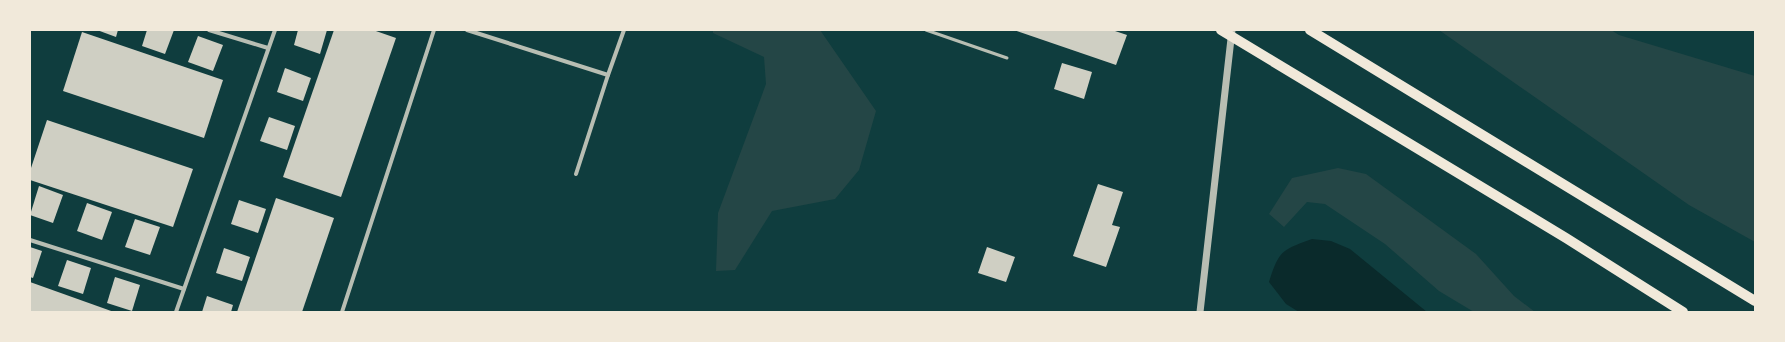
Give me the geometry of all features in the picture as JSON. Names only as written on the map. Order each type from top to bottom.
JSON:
[{"type":"main road","points":[[1220,30],[1231,33],[1566,238],[1683,312]]},
{"type":"main road","points":[[1310,30],[1755,301]]},
{"type":"street","points":[[209,30],[268,48]]},
{"type":"street","points":[[176,312],[275,30]]},
{"type":"street","points":[[342,312],[434,30]]},
{"type":"street","points":[[467,30],[608,75]]},
{"type":"street","points":[[576,174],[624,30]]},
{"type":"street","points":[[1200,312],[1231,33]]},
{"type":"street","points":[[30,240],[184,289]]},
{"type":"lane","points":[[926,30],[1008,58]]},
{"type":"shaded area","points":[[713,30],[820,30],[876,111],[859,170],[835,199],[772,211],[735,270],[716,271],[718,213],[766,84],[764,57],[713,33]]},
{"type":"shaded area","points":[[1439,30],[1611,30],[1619,35],[1755,76],[1755,242],[1689,205]]},
{"type":"shaded area","points":[[1338,168],[1366,174],[1476,254],[1514,296],[1535,312],[1474,312],[1439,291],[1385,244],[1325,204],[1307,202],[1284,227],[1269,214],[1292,178]]},
{"type":"shaded area","points":[[1312,239],[1331,241],[1350,249],[1427,312],[1299,312],[1286,304],[1269,282],[1272,271],[1279,257],[1288,249]]},
{"type":"building","points":[[97,30],[118,30],[116,37]]},
{"type":"building","points":[[147,30],[174,30],[165,54],[142,46]]},
{"type":"building","points":[[298,30],[327,30],[320,54],[294,45]]},
{"type":"building","points":[[334,30],[373,30],[396,38],[341,197],[283,177]]},
{"type":"building","points":[[1014,30],[1112,30],[1127,35],[1116,65]]},
{"type":"building","points":[[82,32],[223,80],[204,138],[63,91]]},
{"type":"building","points":[[198,36],[223,45],[213,71],[188,62]]},
{"type":"building","points":[[1062,63],[1092,72],[1084,99],[1054,89]]},
{"type":"building","points":[[285,68],[311,78],[303,101],[277,92]]},
{"type":"building","points":[[269,117],[295,126],[287,150],[260,141]]},
{"type":"building","points":[[47,120],[193,169],[173,227],[30,180],[30,171]]},
{"type":"building","points":[[1098,184],[1123,192],[1112,225],[1120,227],[1106,267],[1073,256]]},
{"type":"building","points":[[39,186],[63,195],[53,223],[30,215]]},
{"type":"building","points":[[276,198],[334,218],[302,312],[237,312]]},
{"type":"building","points":[[239,200],[266,209],[258,233],[231,224]]},
{"type":"building","points":[[87,203],[112,212],[102,240],[77,231]]},
{"type":"building","points":[[135,219],[160,227],[150,255],[125,247]]},
{"type":"building","points":[[30,247],[42,251],[33,278],[30,277]]},
{"type":"building","points":[[987,247],[1015,257],[1006,282],[978,273]]},
{"type":"building","points":[[224,248],[250,257],[242,281],[216,273]]},
{"type":"building","points":[[67,260],[91,268],[83,294],[58,286]]},
{"type":"building","points":[[115,277],[140,285],[132,311],[107,303]]},
{"type":"building","points":[[30,282],[114,312],[30,312]]},
{"type":"building","points":[[207,296],[233,305],[231,312],[202,312]]}]
